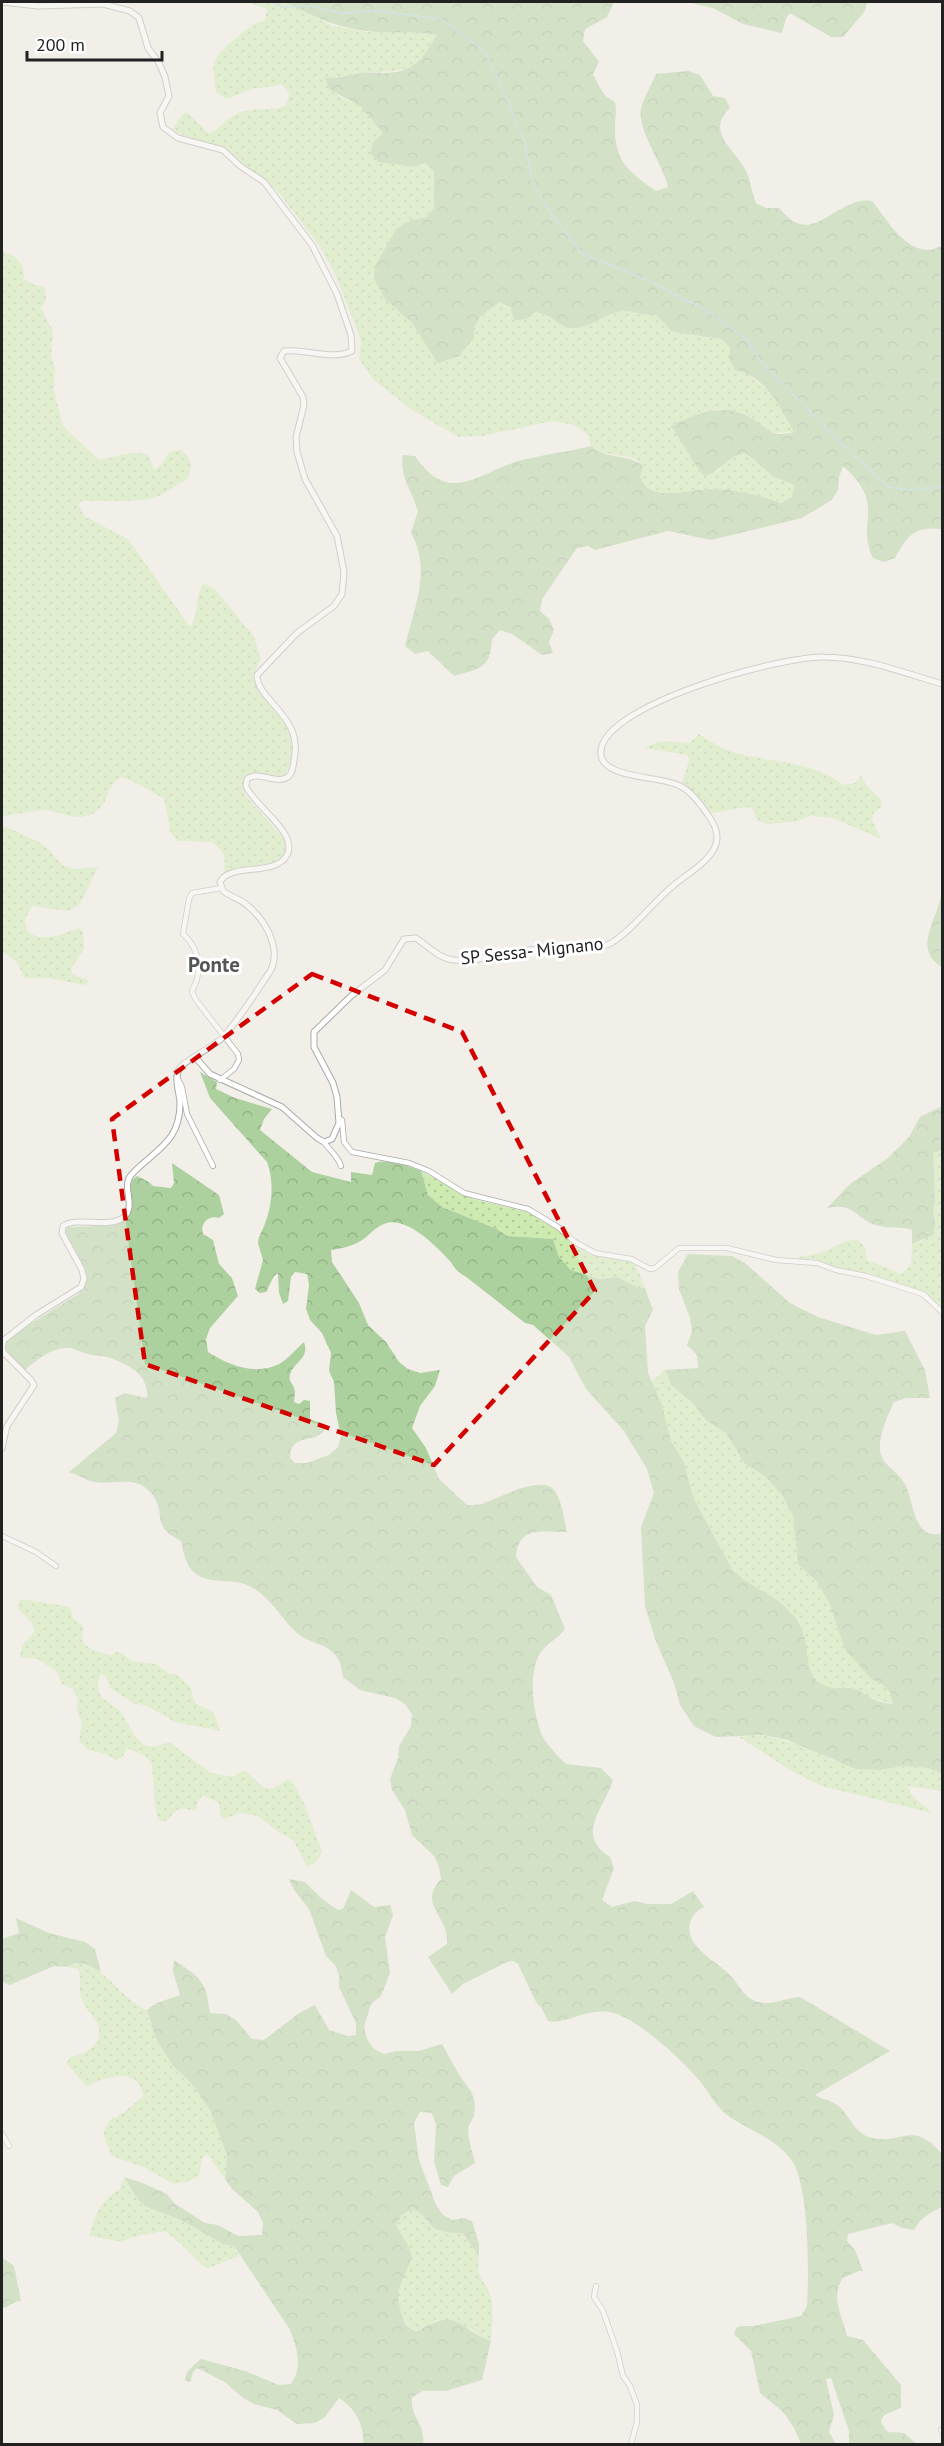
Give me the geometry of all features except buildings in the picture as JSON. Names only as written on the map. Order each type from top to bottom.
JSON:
[{"type":"street","points":[[2,2],[38,6],[103,4],[130,11],[139,18],[148,48],[159,63],[165,77],[169,96],[160,113],[164,127],[178,138],[223,150],[240,166],[264,182],[312,245],[337,294],[351,335],[352,351],[344,354],[294,349],[284,351],[280,358],[303,397],[304,405],[296,437],[297,452],[304,479],[337,536],[344,572],[342,594],[334,606],[297,633],[257,675],[259,684],[291,728],[297,750],[292,771],[288,777],[280,779],[253,776],[248,779],[246,786],[282,831],[289,843],[287,856],[272,866],[225,876],[220,882],[221,888],[227,894],[237,898],[253,910],[272,939],[276,954],[271,970],[224,1036],[180,1068],[177,1077],[180,1110],[174,1133],[160,1151],[129,1178],[127,1186],[129,1207],[126,1215],[121,1219],[98,1223],[68,1223],[63,1226],[62,1233],[83,1273],[81,1287],[36,1315],[4,1340],[2,1347],[4,1353],[34,1385],[8,1426],[2,1448]]},
{"type":"street","name":"SP Sessa- Mignano","points":[[339,1118],[333,1083],[314,1047],[313,1035],[328,1017],[385,970],[404,939],[416,938],[430,949],[452,960],[534,949],[605,946],[618,938],[661,896],[713,851],[717,838],[715,826],[680,785],[615,771],[606,765],[601,755],[603,744],[618,727],[639,712],[695,686],[745,670],[817,657],[862,662],[942,684]]},
{"type":"street","points":[[220,1080],[234,1069],[239,1060],[238,1054],[200,1007],[192,992],[197,981],[199,959],[194,947],[183,934],[192,893],[221,888]]},
{"type":"street","points":[[195,1058],[210,1074],[220,1080],[275,1103],[324,1142],[339,1159],[341,1166]]},
{"type":"street","points":[[177,1077],[182,1087],[187,1114],[213,1166]]},
{"type":"street","points":[[324,1142],[336,1135],[339,1118]]},
{"type":"street","points":[[339,1118],[342,1120],[344,1142],[352,1152],[409,1163],[429,1171],[464,1193],[528,1209],[595,1253],[631,1259],[650,1269],[655,1268],[679,1248],[727,1248],[776,1260],[814,1263],[920,1293],[930,1298],[942,1312]]},
{"type":"street","points":[[2,1536],[36,1552],[56,1566]]},
{"type":"street","points":[[2,2134],[9,2145]]},
{"type":"street","points":[[596,2286],[594,2297],[608,2323],[623,2376],[637,2405],[637,2422],[631,2445]]},
{"type":"highlighted area","points":[[312,974],[462,1032],[595,1291],[434,1465],[145,1364],[112,1119]]},
{"type":"green space","points":[[245,2],[283,2],[333,26],[367,32],[417,32],[437,35],[425,55],[418,62],[404,69],[325,77],[339,96],[360,106],[383,133],[374,141],[378,162],[414,167],[426,163],[434,171],[434,207],[426,217],[409,221],[396,229],[375,266],[393,307],[404,314],[425,342],[459,356],[474,338],[475,326],[481,316],[500,302],[526,319],[535,312],[541,313],[569,328],[582,327],[612,314],[628,311],[656,315],[673,332],[721,339],[730,347],[729,359],[775,396],[794,432],[770,433],[751,417],[740,412],[717,409],[682,420],[672,426],[686,446],[690,457],[717,472],[733,455],[745,453],[755,459],[772,476],[795,485],[792,497],[781,503],[755,495],[726,490],[708,489],[669,493],[654,491],[647,487],[640,477],[643,466],[634,458],[598,452],[591,446],[588,435],[575,425],[552,421],[482,436],[458,437],[411,409],[374,380],[359,360],[361,340],[336,276],[321,248],[279,193],[223,147],[192,139],[172,130],[187,112],[209,134],[239,113],[286,106],[289,94],[282,84],[249,90],[226,99],[216,92],[213,68],[217,56],[253,24],[265,21],[267,9]]},
{"type":"green space","points":[[283,2],[614,2],[607,17],[585,29],[583,41],[599,62],[593,74],[604,94],[615,102],[615,138],[620,157],[646,184],[656,191],[668,187],[643,127],[641,109],[644,100],[656,74],[688,71],[700,75],[713,96],[725,98],[730,108],[723,116],[720,124],[721,131],[728,146],[746,171],[756,203],[766,208],[779,208],[791,220],[803,225],[821,220],[850,204],[872,201],[896,232],[911,245],[929,250],[942,246],[942,529],[925,529],[913,534],[895,558],[884,562],[873,558],[868,545],[868,503],[856,480],[843,466],[838,490],[832,500],[802,518],[711,540],[668,531],[595,550],[588,546],[577,548],[542,599],[540,611],[549,619],[554,630],[549,642],[553,653],[542,655],[512,634],[500,630],[492,639],[489,657],[482,666],[454,676],[428,651],[415,654],[405,646],[421,575],[417,547],[411,533],[418,511],[404,477],[403,455],[415,456],[428,472],[441,480],[453,483],[466,482],[522,460],[591,446],[603,453],[631,459],[643,466],[640,477],[647,487],[654,491],[669,493],[708,489],[726,490],[755,495],[781,503],[792,497],[794,485],[772,476],[745,453],[734,457],[716,471],[705,476],[671,426],[709,411],[729,410],[748,416],[773,433],[794,432],[763,385],[746,373],[735,370],[729,359],[730,347],[721,339],[673,332],[656,315],[618,312],[582,327],[569,328],[546,315],[535,312],[526,319],[514,320],[511,308],[500,302],[481,316],[475,326],[474,338],[459,356],[438,363],[411,322],[385,299],[374,278],[375,266],[396,229],[409,221],[426,217],[434,208],[434,171],[425,163],[414,167],[378,162],[370,153],[374,141],[383,133],[360,106],[329,89],[325,77],[395,72],[411,67],[427,51],[437,35],[376,32],[345,27]]},
{"type":"green space","points":[[687,2],[867,2],[865,11],[843,37],[831,37],[790,13],[786,18],[782,33],[743,24],[713,8]]},
{"type":"green space","points":[[2,251],[15,257],[23,267],[24,279],[34,285],[45,287],[46,299],[41,309],[53,331],[51,355],[55,367],[54,391],[63,426],[99,460],[131,453],[144,454],[149,457],[154,470],[163,463],[169,452],[181,450],[190,460],[191,467],[187,480],[157,497],[144,500],[81,501],[79,505],[84,516],[128,539],[190,627],[204,583],[215,589],[254,637],[261,660],[254,680],[286,726],[292,746],[291,758],[284,776],[252,774],[247,775],[243,783],[245,795],[285,840],[285,854],[274,862],[223,873],[224,856],[213,842],[177,841],[170,831],[164,798],[121,777],[112,786],[103,805],[88,816],[76,817],[43,810],[2,817]]},
{"type":"green space","points":[[699,734],[731,752],[805,767],[831,777],[843,785],[855,783],[861,776],[881,800],[882,806],[873,814],[872,820],[881,839],[833,818],[809,816],[798,821],[768,824],[757,820],[753,809],[747,807],[712,813],[696,794],[682,783],[689,761],[688,755],[644,748],[660,741],[689,743]]},
{"type":"green space","points":[[2,825],[37,841],[47,848],[63,866],[75,869],[98,867],[81,902],[76,907],[68,911],[32,906],[25,919],[27,931],[39,937],[59,935],[78,928],[83,931],[84,949],[71,969],[73,975],[89,982],[84,985],[49,978],[24,978],[18,963],[2,951]]},
{"type":"green space","points":[[942,889],[942,967],[933,959],[928,950],[928,941]]},
{"type":"green space","points":[[200,1072],[217,1082],[216,1089],[235,1098],[272,1109],[264,1119],[260,1130],[312,1172],[351,1182],[351,1172],[372,1175],[375,1163],[392,1162],[410,1167],[421,1171],[428,1195],[442,1207],[497,1229],[507,1236],[553,1239],[559,1257],[571,1270],[599,1279],[617,1277],[639,1288],[645,1288],[653,1310],[645,1326],[648,1373],[662,1405],[671,1441],[684,1462],[693,1497],[732,1569],[746,1581],[785,1606],[796,1619],[803,1632],[811,1671],[820,1683],[831,1688],[854,1689],[876,1700],[893,1704],[890,1692],[882,1684],[871,1679],[844,1648],[829,1602],[816,1581],[798,1564],[793,1516],[782,1495],[765,1476],[745,1464],[726,1433],[706,1420],[691,1401],[672,1386],[665,1370],[698,1368],[697,1355],[687,1345],[692,1332],[690,1318],[679,1289],[678,1272],[688,1254],[732,1256],[745,1263],[790,1303],[818,1317],[876,1335],[905,1331],[925,1370],[930,1398],[906,1398],[894,1402],[882,1433],[880,1451],[887,1465],[899,1475],[905,1484],[920,1526],[932,1534],[942,1533],[942,1774],[928,1768],[904,1766],[880,1770],[856,1769],[787,1740],[764,1735],[716,1737],[694,1726],[680,1705],[645,1606],[641,1527],[654,1493],[647,1469],[624,1431],[586,1389],[569,1357],[533,1325],[525,1323],[458,1272],[434,1245],[409,1227],[392,1222],[384,1224],[357,1243],[331,1250],[332,1262],[359,1303],[368,1325],[386,1342],[399,1362],[408,1369],[420,1373],[440,1370],[435,1386],[420,1406],[412,1428],[426,1448],[439,1479],[467,1505],[481,1504],[530,1486],[549,1486],[557,1495],[567,1532],[534,1532],[527,1535],[518,1546],[516,1557],[537,1587],[551,1595],[565,1629],[542,1651],[536,1664],[533,1697],[540,1730],[546,1742],[566,1764],[601,1768],[613,1780],[595,1820],[593,1830],[594,1839],[599,1848],[610,1857],[614,1868],[602,1900],[612,1907],[635,1901],[647,1904],[671,1904],[693,1891],[704,1907],[691,1920],[689,1932],[692,1939],[703,1953],[730,1975],[748,1997],[761,2003],[772,2003],[800,1997],[890,2051],[815,2095],[836,2104],[864,2135],[890,2139],[914,2135],[931,2143],[942,2154],[942,2207],[926,2216],[914,2230],[892,2223],[848,2234],[847,2241],[855,2250],[863,2271],[843,2278],[837,2292],[838,2306],[847,2336],[863,2340],[901,2385],[901,2408],[884,2415],[881,2421],[883,2426],[890,2432],[904,2433],[917,2444],[849,2444],[849,2431],[831,2378],[826,2379],[834,2415],[829,2432],[836,2444],[801,2444],[783,2412],[760,2393],[751,2351],[734,2334],[736,2328],[801,2316],[807,2306],[808,2255],[803,2196],[795,2166],[783,2151],[767,2138],[726,2114],[682,2062],[660,2042],[624,2017],[604,2011],[555,2022],[548,2021],[518,1964],[513,1961],[463,1984],[452,1994],[428,1957],[447,1944],[444,1925],[432,1896],[434,1888],[441,1879],[439,1867],[434,1856],[412,1835],[405,1810],[392,1790],[390,1779],[398,1758],[399,1746],[411,1726],[412,1714],[405,1704],[395,1698],[360,1690],[343,1677],[338,1658],[333,1652],[296,1632],[268,1600],[251,1587],[241,1583],[207,1579],[192,1571],[184,1555],[181,1541],[165,1530],[156,1500],[144,1487],[130,1482],[90,1481],[69,1472],[116,1433],[119,1421],[115,1398],[124,1393],[147,1398],[145,1383],[137,1372],[124,1364],[107,1357],[68,1348],[49,1353],[25,1370],[9,1355],[5,1342],[78,1294],[83,1286],[84,1271],[65,1234],[67,1227],[100,1226],[124,1221],[130,1208],[132,1180],[137,1176],[153,1186],[171,1188],[174,1183],[172,1163],[219,1195],[224,1214],[219,1218],[208,1219],[202,1230],[203,1234],[213,1240],[219,1264],[232,1278],[238,1296],[210,1328],[206,1339],[208,1352],[233,1365],[261,1369],[279,1364],[304,1342],[305,1352],[290,1377],[295,1390],[294,1402],[299,1404],[304,1400],[310,1401],[310,1419],[322,1424],[325,1429],[317,1436],[294,1444],[290,1458],[295,1463],[307,1463],[329,1455],[338,1447],[341,1436],[336,1413],[334,1382],[329,1371],[331,1353],[322,1333],[310,1320],[306,1309],[309,1285],[307,1274],[295,1272],[291,1277],[288,1301],[283,1304],[279,1293],[278,1273],[266,1292],[260,1293],[255,1289],[263,1260],[258,1243],[259,1237],[267,1219],[272,1190],[267,1162],[210,1098]]},
{"type":"green space","points":[[942,1106],[942,1150],[933,1153],[935,1223],[933,1235],[912,1244],[912,1230],[871,1224],[845,1208],[827,1208],[850,1184],[888,1158],[909,1137],[920,1117]]},
{"type":"green space","points":[[942,1150],[942,1308],[925,1292],[868,1275],[841,1270],[815,1260],[798,1259],[821,1253],[846,1241],[858,1240],[865,1247],[867,1260],[901,1274],[911,1265],[912,1244],[922,1241],[935,1223],[933,1152]]},
{"type":"green space","points":[[421,1171],[473,1199],[527,1212],[558,1230],[589,1254],[635,1263],[645,1288],[639,1288],[611,1277],[599,1279],[571,1270],[559,1257],[553,1239],[507,1236],[497,1229],[442,1207],[428,1195]]},
{"type":"green space","points":[[665,1370],[672,1386],[691,1401],[706,1420],[726,1433],[745,1464],[765,1476],[782,1495],[793,1516],[798,1564],[816,1581],[829,1602],[844,1648],[871,1678],[890,1692],[894,1704],[870,1698],[849,1687],[837,1689],[825,1687],[808,1669],[803,1633],[791,1612],[782,1603],[741,1579],[732,1569],[693,1497],[684,1462],[671,1441],[662,1405],[651,1382]]},
{"type":"green space","points":[[22,1599],[70,1607],[73,1618],[83,1626],[82,1640],[88,1647],[111,1655],[116,1652],[122,1653],[132,1661],[156,1664],[170,1674],[176,1674],[190,1686],[195,1703],[213,1712],[220,1731],[175,1722],[147,1706],[135,1704],[110,1688],[106,1676],[101,1674],[98,1685],[103,1698],[123,1714],[135,1735],[148,1746],[170,1743],[211,1773],[234,1776],[244,1770],[260,1785],[268,1788],[291,1780],[305,1806],[322,1851],[316,1861],[307,1867],[293,1840],[258,1816],[241,1813],[224,1819],[220,1815],[219,1803],[203,1795],[198,1800],[196,1811],[179,1809],[167,1821],[160,1821],[156,1810],[151,1763],[143,1755],[127,1748],[122,1758],[116,1760],[105,1754],[88,1750],[79,1741],[82,1723],[77,1712],[78,1700],[73,1689],[62,1684],[57,1672],[38,1659],[20,1657],[22,1645],[35,1632],[31,1622],[18,1609],[18,1603]]},
{"type":"green space","points":[[764,1735],[810,1748],[831,1760],[880,1770],[904,1766],[928,1768],[942,1774],[942,1791],[908,1786],[915,1798],[932,1813],[821,1786],[788,1769],[739,1737]]},
{"type":"green space","points":[[289,1879],[305,1882],[322,1899],[338,1910],[343,1909],[351,1890],[374,1907],[390,1905],[393,1915],[385,1937],[390,1973],[381,1996],[371,2004],[364,2027],[367,2039],[374,2049],[384,2054],[396,2051],[419,2051],[442,2044],[472,2093],[475,2104],[474,2116],[468,2127],[475,2163],[454,2176],[448,2187],[441,2185],[434,2161],[436,2125],[432,2113],[420,2112],[414,2123],[419,2160],[436,2205],[443,2215],[453,2220],[464,2218],[472,2221],[479,2244],[479,2256],[463,2234],[438,2230],[412,2209],[402,2215],[396,2225],[412,2257],[398,2297],[406,2325],[416,2332],[441,2320],[449,2320],[491,2341],[482,2380],[446,2391],[422,2391],[412,2398],[413,2410],[422,2430],[423,2444],[363,2444],[361,2424],[358,2418],[339,2398],[325,2417],[315,2423],[297,2424],[277,2410],[254,2404],[243,2398],[225,2382],[197,2368],[190,2382],[185,2380],[188,2371],[201,2359],[245,2371],[279,2385],[291,2384],[298,2364],[294,2342],[289,2328],[234,2246],[223,2244],[181,2220],[147,2207],[138,2200],[124,2177],[167,2194],[174,2203],[205,2223],[218,2225],[238,2236],[262,2235],[263,2223],[258,2212],[232,2189],[225,2179],[227,2155],[210,2110],[191,2083],[174,2067],[161,2047],[147,2010],[157,2003],[180,1995],[173,1972],[174,1960],[201,1981],[210,2013],[226,2014],[236,2020],[252,2039],[264,2040],[299,2013],[315,2005],[329,2030],[348,2036],[356,2035],[356,2023],[339,1987],[339,1975],[335,1965],[326,1956],[309,1909],[294,1890]]},
{"type":"green space","points":[[16,1918],[49,1933],[85,1942],[95,1949],[101,1972],[85,1964],[76,1963],[66,1967],[54,1966],[10,1985],[2,1982],[2,1939],[19,1933]]},
{"type":"green space","points":[[76,1963],[96,1970],[137,2005],[147,2010],[161,2047],[174,2067],[191,2083],[210,2110],[227,2155],[225,2179],[207,2154],[202,2158],[199,2176],[187,2182],[174,2184],[145,2168],[112,2156],[104,2136],[108,2123],[113,2117],[116,2118],[143,2097],[141,2087],[129,2077],[112,2077],[87,2087],[66,2063],[70,2057],[87,2051],[99,2038],[98,2026],[81,1997],[78,1969],[66,1967]]},
{"type":"green space","points":[[124,2177],[138,2200],[147,2207],[181,2220],[223,2244],[234,2246],[239,2257],[206,2268],[165,2231],[137,2236],[123,2242],[89,2236],[99,2209],[120,2189]]},
{"type":"green space","points":[[412,2209],[438,2230],[463,2234],[479,2256],[479,2272],[492,2301],[491,2341],[471,2329],[437,2320],[416,2332],[403,2320],[396,2297],[408,2264],[409,2253],[407,2243],[396,2225],[402,2215]]},
{"type":"green space","points":[[2,2257],[14,2266],[21,2301],[2,2308]]},
{"type":"waterway","points":[[271,2],[282,7],[311,6],[342,13],[376,11],[442,19],[484,51],[490,61],[524,140],[533,182],[545,205],[580,251],[659,285],[683,300],[698,305],[745,338],[768,371],[835,438],[889,487],[908,490],[942,487]]},
{"type":"district","name":"Ponte","points":[[214,965]]}]
